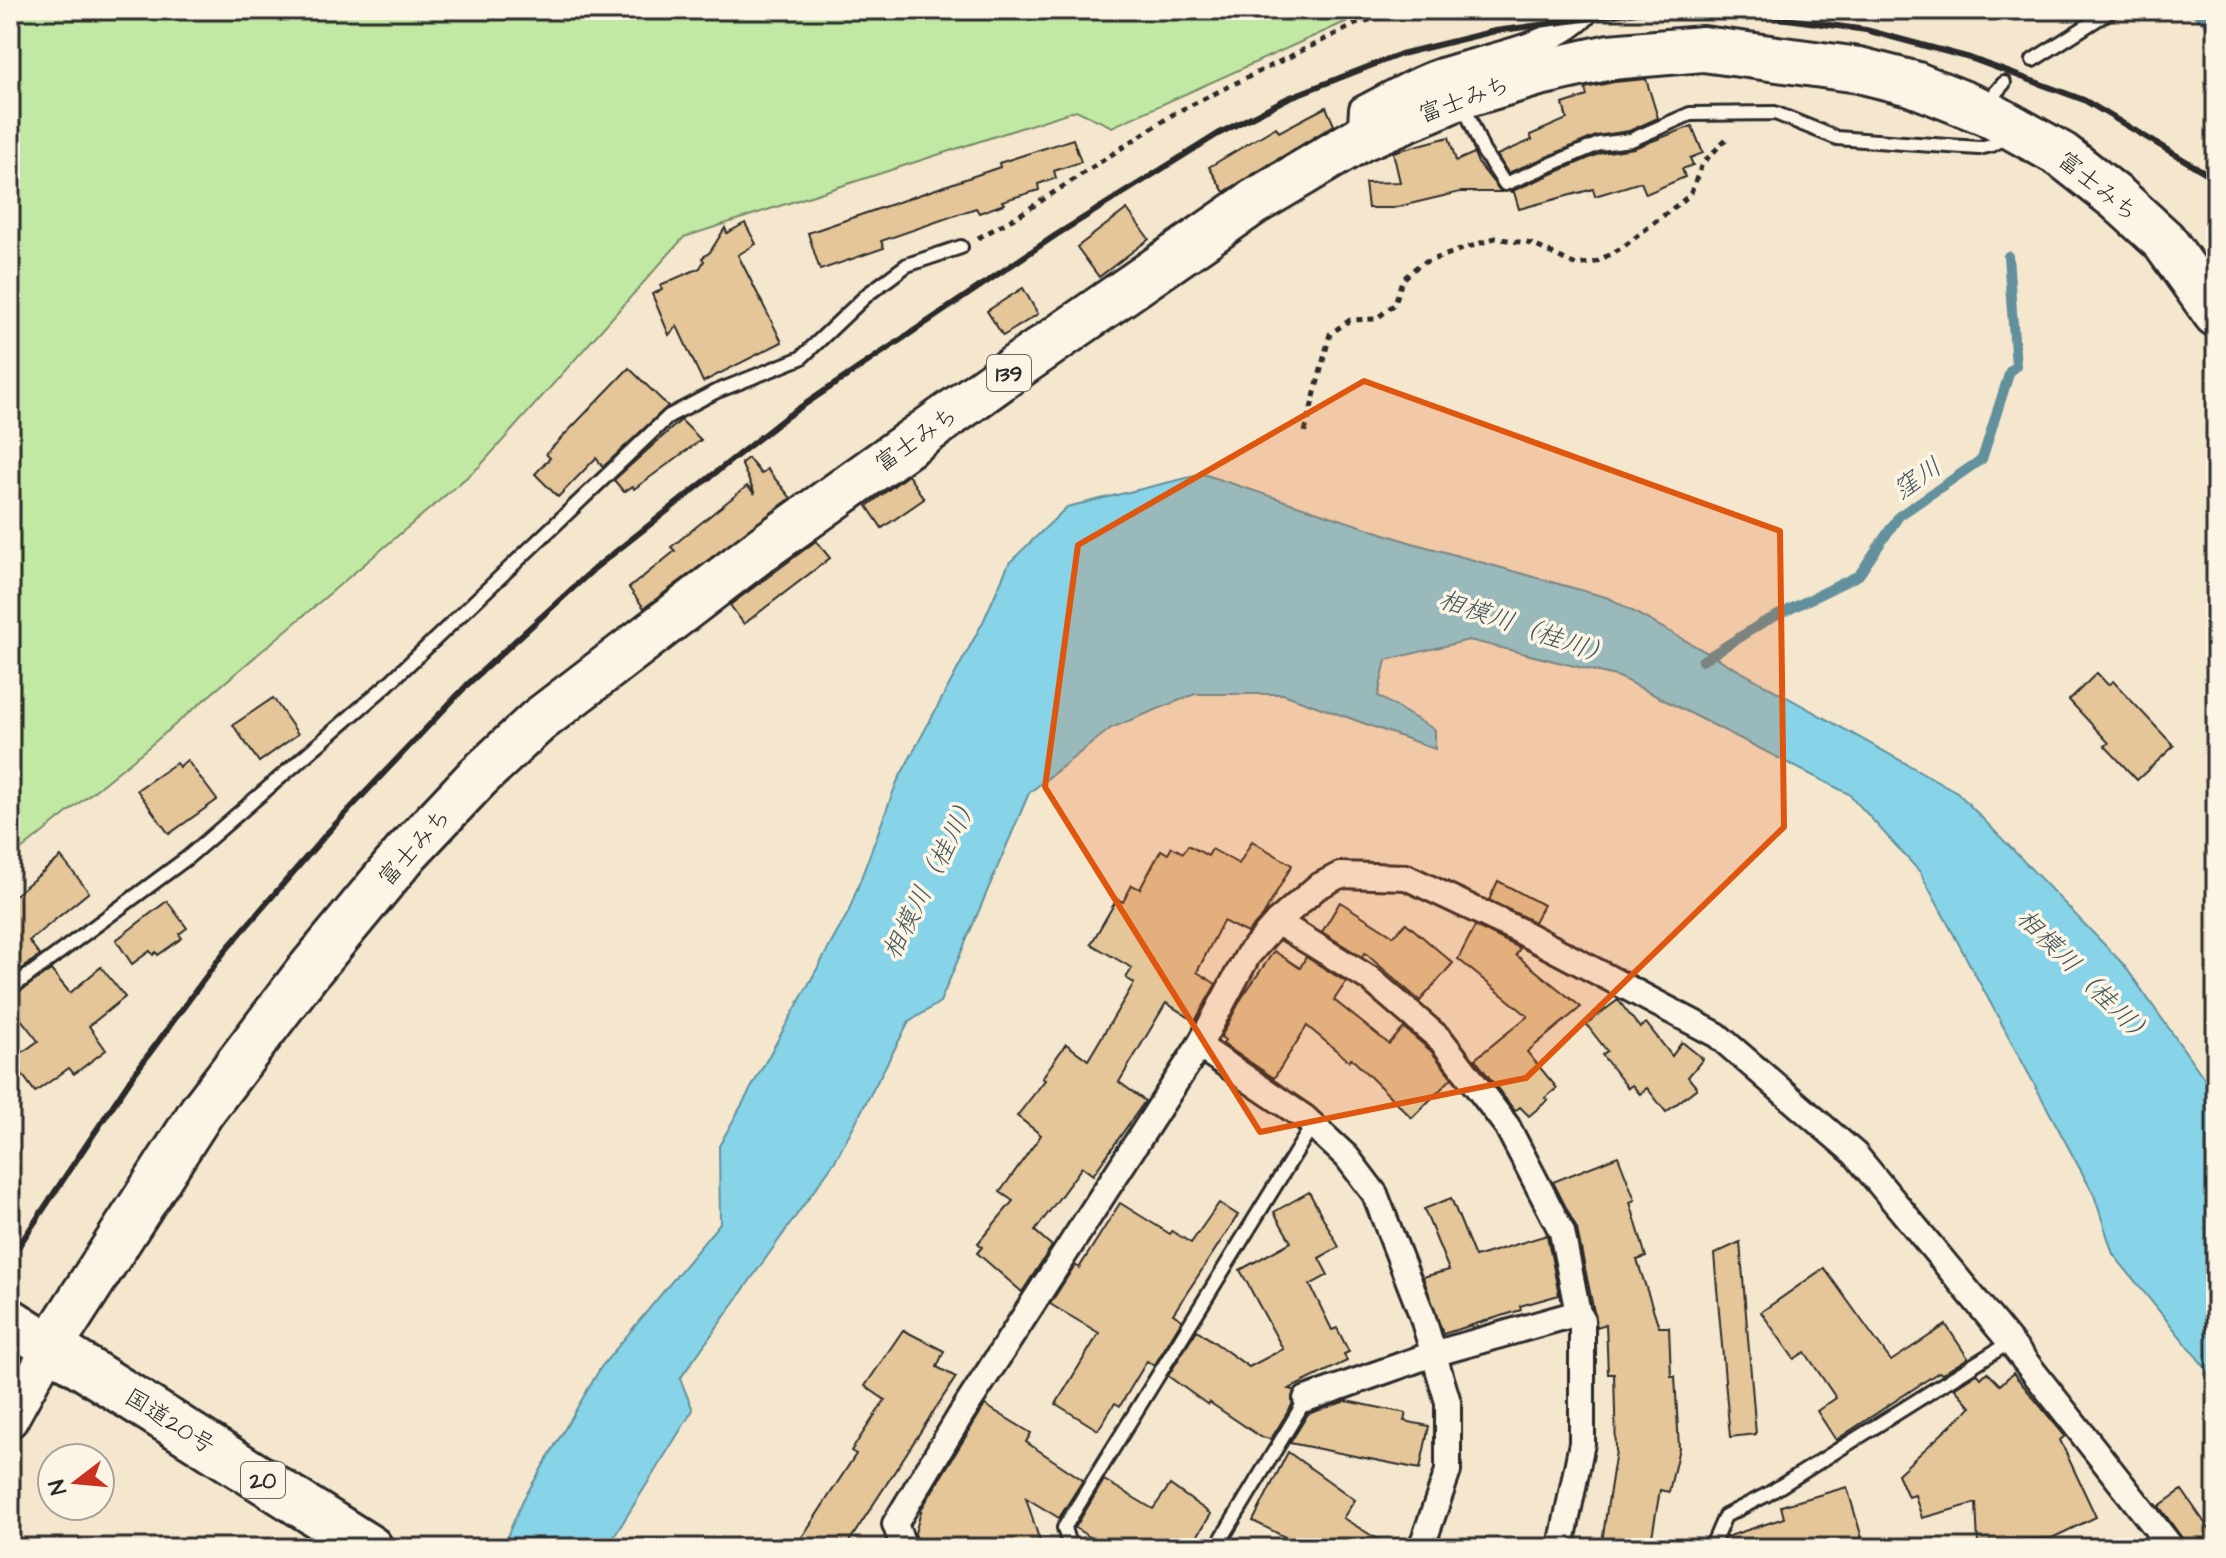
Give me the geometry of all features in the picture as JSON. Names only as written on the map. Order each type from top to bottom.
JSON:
[{"type":"highway","name":"富士みち","points":[[50,1347],[202,1111],[307,973],[407,852],[478,777],[528,731],[762,549],[1254,202],[1360,139],[1461,96],[1539,73],[1610,57],[1703,49],[1859,70],[2001,108],[2129,209],[2164,241],[2216,314]]},
{"type":"highway","name":"国道20号","points":[[10,1321],[370,1548]]},
{"type":"street","points":[[1360,139],[1362,109],[1432,74],[1557,35],[1579,20],[1587,10]]},
{"type":"street","points":[[904,1548],[895,1524],[960,1416],[1199,1046],[1248,955],[1277,922],[1317,887],[1340,875],[1406,877],[1518,930],[1717,1035],[1855,1154],[2010,1342],[2172,1548]]},
{"type":"street","points":[[1277,922],[1370,979],[1441,1040],[1507,1126],[1562,1232],[1578,1313],[1582,1319],[1582,1443],[1561,1547]]},
{"type":"street","points":[[1199,1046],[1305,1118],[1347,1157],[1375,1194],[1422,1315],[1448,1402],[1448,1471],[1419,1548]]},
{"type":"street","points":[[1306,1399],[1433,1354],[1578,1313]]},
{"type":"street","name":"富士みち","points":[[10,1420],[50,1347]]},
{"type":"lane","points":[[2033,60],[2112,10]]},
{"type":"lane","points":[[1461,96],[1483,151],[1505,184],[1599,144],[1631,140],[1690,114],[1775,113],[1837,138],[1979,148],[2007,138],[2001,108]]},
{"type":"lane","points":[[10,989],[187,858],[387,685],[669,416],[715,392],[801,358],[868,294],[907,265],[961,247]]},
{"type":"lane","points":[[1070,1548],[1064,1528],[1312,1126]]},
{"type":"lane","points":[[1711,1548],[1725,1516],[1768,1494],[2010,1342]]},
{"type":"lane","points":[[1216,1548],[1306,1399]]},
{"type":"path","points":[[961,247],[1018,216],[1175,113],[1358,23],[1410,10]]},
{"type":"path","points":[[1305,432],[1330,334],[1350,320],[1376,319],[1395,304],[1402,280],[1420,264],[1495,238],[1532,244],[1576,265],[1596,262],[1623,247],[1690,195],[1702,164],[1732,133],[1737,113]]},
{"type":"highlighted area","points":[[1364,381],[1780,531],[1784,827],[1526,1078],[1260,1132],[1045,787],[1078,545]]},
{"type":"green space","points":[[10,10],[1372,10],[1112,127],[1076,110],[684,237],[480,466],[151,745],[10,859]]},
{"type":"water","name":"相模川（桂川）","points":[[1203,474],[1409,542],[1609,598],[1957,792],[2124,965],[2216,1095],[2216,1381],[2113,1254],[2094,1195],[1920,872],[1849,794],[1619,677],[1469,640],[1386,660],[1378,696],[1435,730],[1435,749],[1283,694],[1195,694],[1111,728],[1029,793],[940,1002],[909,1022],[835,1161],[680,1379],[693,1410],[607,1548],[502,1548],[523,1500],[601,1367],[720,1223],[719,1146],[848,913],[897,782],[983,622],[1009,563],[1067,507]]},
{"type":"building","points":[[1646,79],[1658,118],[1629,131],[1596,136],[1508,173],[1497,155],[1532,140],[1530,135],[1567,119],[1563,104],[1587,96],[1585,88]]},
{"type":"building","points":[[1326,107],[1334,125],[1224,192],[1209,167],[1276,127],[1279,132]]},
{"type":"building","points":[[1692,126],[1703,153],[1690,158],[1693,165],[1682,169],[1685,177],[1646,194],[1641,182],[1595,196],[1593,189],[1519,209],[1514,192],[1510,192],[1601,153],[1634,148]]},
{"type":"building","points":[[1449,137],[1456,161],[1474,153],[1478,163],[1501,192],[1460,192],[1393,208],[1368,208],[1365,183],[1400,182],[1393,152]]},
{"type":"building","points":[[1073,139],[1081,162],[1054,171],[1056,178],[1038,184],[1039,190],[1002,201],[1004,204],[979,213],[976,208],[881,241],[884,248],[820,270],[808,233]]},
{"type":"building","points":[[1127,209],[1149,239],[1099,277],[1077,247]]},
{"type":"building","points":[[745,223],[756,244],[738,255],[782,342],[703,382],[677,326],[669,335],[652,294],[662,290],[660,285],[700,268],[704,261],[702,258],[710,252],[725,228],[727,233]]},
{"type":"building","points":[[1023,288],[1038,314],[1003,336],[987,311]]},
{"type":"building","points":[[629,368],[668,406],[603,467],[596,458],[558,497],[535,474],[550,458],[546,454]]},
{"type":"building","points":[[681,420],[701,440],[634,489],[633,486],[624,492],[614,480]]},
{"type":"building","points":[[748,458],[761,474],[767,469],[791,498],[644,608],[629,588],[675,551],[671,547],[747,486],[755,494],[741,463]]},
{"type":"building","points":[[908,475],[924,499],[882,528],[867,506]]},
{"type":"building","points":[[816,541],[830,558],[744,624],[730,605]]},
{"type":"building","points":[[2097,673],[2108,685],[2113,681],[2174,746],[2137,780],[2105,746],[2109,743],[2069,700]]},
{"type":"building","points":[[273,698],[298,734],[259,762],[233,725]]},
{"type":"building","points":[[187,760],[217,800],[169,834],[137,790],[176,763],[179,767]]},
{"type":"building","points":[[1252,841],[1292,865],[1263,916],[1247,933],[1223,921],[1197,972],[1216,984],[1195,1021],[1166,1003],[1119,1082],[1145,1101],[1093,1175],[1082,1167],[1035,1231],[1052,1246],[1022,1292],[977,1253],[982,1247],[978,1243],[1013,1201],[1000,1192],[1041,1135],[1017,1116],[1045,1080],[1042,1078],[1066,1044],[1088,1060],[1134,983],[1126,978],[1132,968],[1091,944],[1117,899],[1123,902],[1132,885],[1140,889],[1161,850],[1168,854],[1172,847],[1183,853],[1188,845],[1208,856],[1212,849],[1239,864]]},
{"type":"building","points":[[61,857],[89,892],[29,941],[40,955],[10,978],[10,899]]},
{"type":"building","points":[[1498,881],[1543,905],[1534,922],[1489,900]]},
{"type":"building","points":[[167,901],[187,928],[179,934],[182,938],[158,955],[150,951],[132,964],[116,940]]},
{"type":"building","points":[[1340,902],[1394,936],[1406,923],[1453,963],[1420,1001],[1365,953],[1362,957],[1322,932]]},
{"type":"building","points":[[1475,926],[1520,948],[1516,955],[1581,1007],[1527,1052],[1557,1088],[1529,1116],[1520,1107],[1515,1111],[1475,1059],[1528,1016],[1458,959]]},
{"type":"building","points":[[1274,951],[1300,968],[1306,957],[1346,982],[1334,1000],[1389,1044],[1404,1028],[1431,1051],[1452,1078],[1412,1118],[1351,1058],[1349,1061],[1307,1026],[1274,1078],[1223,1044],[1225,1040],[1221,1037],[1241,999]]},
{"type":"building","points":[[101,967],[125,997],[89,1026],[106,1050],[74,1074],[69,1068],[35,1092],[12,1060],[38,1041],[10,1005],[10,998],[51,970],[70,993]]},
{"type":"building","points":[[1618,1000],[1640,1028],[1646,1023],[1672,1056],[1682,1042],[1703,1059],[1688,1077],[1697,1088],[1666,1112],[1647,1088],[1640,1094],[1632,1085],[1628,1088],[1602,1055],[1607,1051],[1586,1024]]},
{"type":"building","points":[[1618,1156],[1635,1200],[1630,1202],[1646,1257],[1637,1260],[1659,1327],[1669,1327],[1671,1376],[1675,1376],[1679,1448],[1669,1492],[1660,1490],[1650,1548],[1601,1548],[1616,1451],[1614,1374],[1608,1374],[1606,1324],[1597,1327],[1577,1229],[1553,1182]]},
{"type":"building","points":[[1309,1192],[1339,1247],[1319,1258],[1328,1275],[1310,1285],[1332,1330],[1337,1328],[1349,1352],[1344,1354],[1347,1361],[1289,1389],[1294,1390],[1292,1405],[1271,1439],[1261,1437],[1209,1402],[1208,1405],[1168,1376],[1197,1330],[1249,1367],[1283,1349],[1240,1270],[1291,1242],[1274,1212]]},
{"type":"building","points":[[1451,1198],[1475,1257],[1547,1235],[1559,1295],[1443,1334],[1423,1277],[1449,1270],[1424,1209]]},
{"type":"building","points":[[1120,1203],[1170,1234],[1172,1231],[1191,1243],[1219,1203],[1238,1215],[1173,1314],[1182,1320],[1154,1366],[1147,1361],[1120,1406],[1115,1403],[1098,1430],[1056,1404],[1099,1333],[1050,1304],[1075,1265],[1079,1268]]},
{"type":"building","points":[[1740,1242],[1756,1434],[1730,1437],[1714,1254]]},
{"type":"building","points":[[1824,1268],[1891,1361],[1946,1325],[1968,1358],[1942,1374],[1939,1372],[1836,1440],[1817,1411],[1836,1398],[1805,1352],[1794,1359],[1761,1312]]},
{"type":"building","points":[[903,1330],[944,1351],[937,1367],[956,1377],[845,1548],[795,1548],[856,1454],[851,1451],[885,1400],[865,1386]]},
{"type":"building","points":[[1987,1372],[2000,1385],[2013,1373],[2065,1436],[2060,1440],[2096,1517],[2052,1538],[1978,1543],[1976,1503],[1922,1518],[1915,1495],[1908,1497],[1898,1474],[1971,1407],[1954,1388],[1977,1373],[1981,1378]]},
{"type":"building","points":[[1346,1401],[1406,1413],[1404,1421],[1429,1426],[1420,1469],[1290,1443],[1308,1414]]},
{"type":"building","points":[[985,1405],[1031,1433],[1026,1442],[1083,1480],[1059,1518],[1026,1498],[1042,1548],[919,1548],[915,1533],[922,1508]]},
{"type":"building","points":[[1288,1452],[1355,1500],[1343,1518],[1392,1548],[1285,1548],[1289,1539],[1253,1521]]},
{"type":"building","points":[[1104,1480],[1153,1509],[1170,1485],[1211,1514],[1190,1548],[1108,1548],[1075,1528]]},
{"type":"building","points":[[1847,1487],[1862,1538],[1849,1542],[1851,1548],[1721,1548],[1726,1537],[1784,1518],[1781,1506]]},
{"type":"building","points":[[2182,1490],[2216,1539],[2216,1548],[2189,1548],[2159,1506]]},
{"type":"waterway","name":"窪川","points":[[2193,10],[2212,24]]},
{"type":"waterway","name":"窪川","points":[[1702,661],[1762,623],[1859,575],[1899,516],[1982,459],[2010,371],[2016,366],[2008,256]]},
{"type":"railway","points":[[10,1259],[132,1077],[225,951],[329,831],[468,684],[595,568],[786,417],[1056,235],[1218,134],[1288,98],[1401,54],[1495,31],[1645,11],[1765,16],[1866,30],[1970,58],[2084,100],[2216,179]]}]
